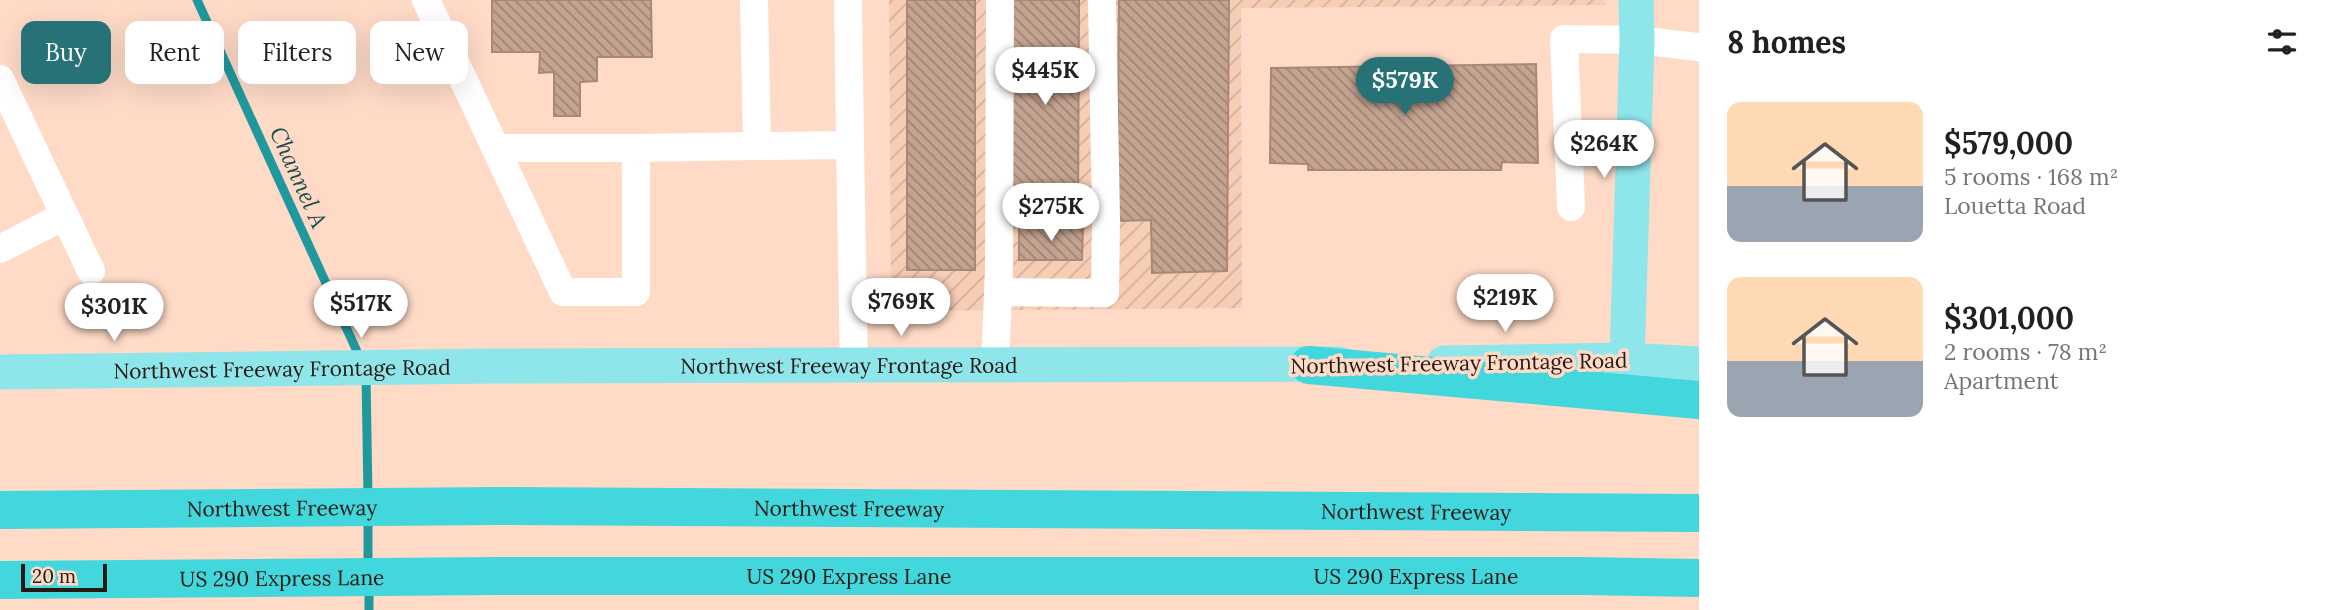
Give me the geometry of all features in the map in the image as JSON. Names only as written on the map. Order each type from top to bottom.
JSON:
[{"type":"highway","points":[[1309,365],[1699,400]]},
{"type":"highway","name":"Northwest Freeway","points":[[0,510],[497,506],[1699,513]]},
{"type":"highway","name":"US 290 Express Lane","points":[[0,580],[498,576],[1699,578]]},
{"type":"main road","points":[[1627,360],[1636,0]]},
{"type":"main road","name":"Northwest Freeway Frontage Road","points":[[0,372],[494,366],[1309,365],[1627,360],[1699,364]]},
{"type":"lane","points":[[426,0],[563,292],[636,292],[636,148]]},
{"type":"lane","points":[[754,0],[757,146]]},
{"type":"lane","points":[[848,0],[855,366]]},
{"type":"lane","points":[[995,366],[1000,0]]},
{"type":"lane","points":[[998,292],[1105,293],[1102,0]]},
{"type":"lane","points":[[1571,206],[1564,39],[1637,40],[1699,47]]},
{"type":"lane","points":[[0,79],[91,271]]},
{"type":"lane","points":[[495,148],[850,145]]},
{"type":"lane","points":[[0,249],[64,216]]},
{"type":"shaded area","points":[[889,0],[1605,0],[1605,5],[1241,8],[1242,308],[891,311]]},
{"type":"building","points":[[492,0],[651,0],[652,57],[597,57],[597,81],[580,82],[580,116],[554,116],[554,72],[539,73],[540,52],[492,52]]},
{"type":"building","points":[[907,0],[975,0],[975,270],[907,270]]},
{"type":"building","points":[[1011,0],[1079,0],[1078,215],[1011,215]]},
{"type":"building","points":[[1119,0],[1229,0],[1227,271],[1152,273],[1151,220],[1117,221]]},
{"type":"building","points":[[1536,64],[1538,163],[1502,162],[1501,170],[1308,170],[1308,164],[1270,163],[1271,68]]},
{"type":"building","points":[[1019,226],[1083,226],[1082,260],[1019,260]]},
{"type":"waterway","name":"Channel A","points":[[197,0],[360,358]]},
{"type":"waterway","points":[[366,375],[368,497]]},
{"type":"waterway","points":[[368,515],[368,567]]},
{"type":"waterway","points":[[369,585],[369,610]]}]
